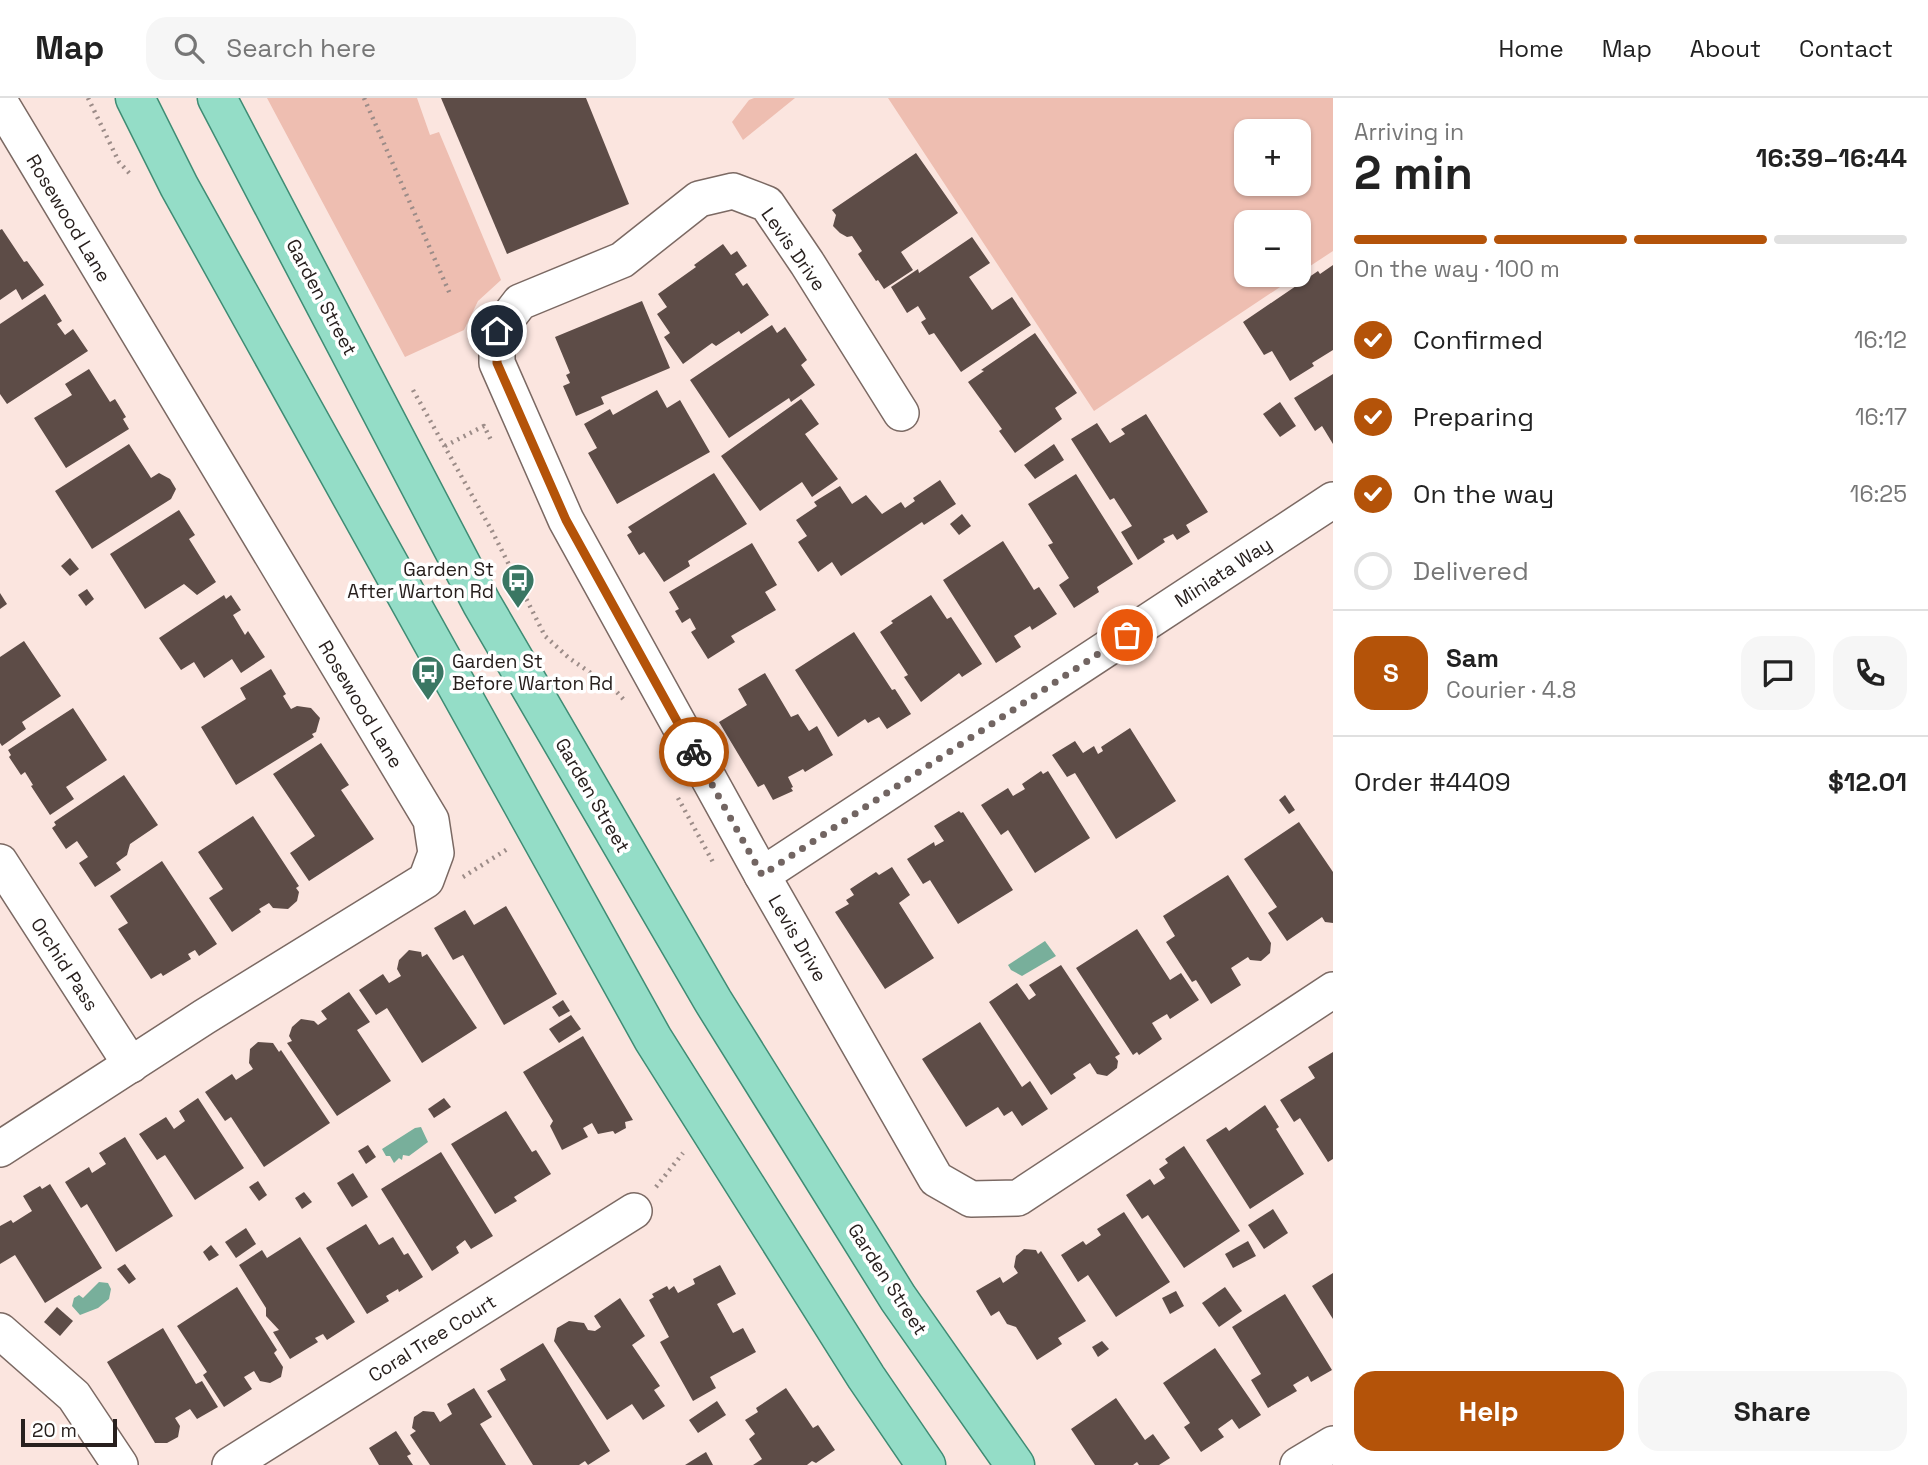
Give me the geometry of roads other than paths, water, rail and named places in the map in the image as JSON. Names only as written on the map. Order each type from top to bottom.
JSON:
[{"type":"main road","points":[[135,98],[179,186],[653,1039],[866,1377],[926,1465]]},
{"type":"main road","name":"Garden Street","points":[[218,98],[482,604],[678,941],[898,1298],[1014,1465]]},
{"type":"street","name":"Rosewood Lane","points":[[0,102],[431,820],[436,853],[426,880],[0,1149]]},
{"type":"street","name":"Levis Drive","points":[[901,412],[807,263],[766,204],[733,191],[699,199],[622,260],[520,302],[497,331],[497,363],[566,520],[762,875],[936,1179],[971,1199],[1018,1198],[1333,990]]},
{"type":"street","name":"Miniata Way","points":[[762,875],[1333,500]]},
{"type":"street","name":"Orchid Pass","points":[[0,862],[131,1065]]},
{"type":"street","name":"Coral Tree Court","points":[[230,1465],[634,1211]]},
{"type":"street","points":[[0,1331],[74,1396],[120,1465]]},
{"type":"street","points":[[1298,1465],[1333,1444]]},
{"type":"place","name":"Garden St After Warton Rd","points":[[518,610]]},
{"type":"place","name":"Garden St Before Warton Rd","points":[[428,702]]}]
